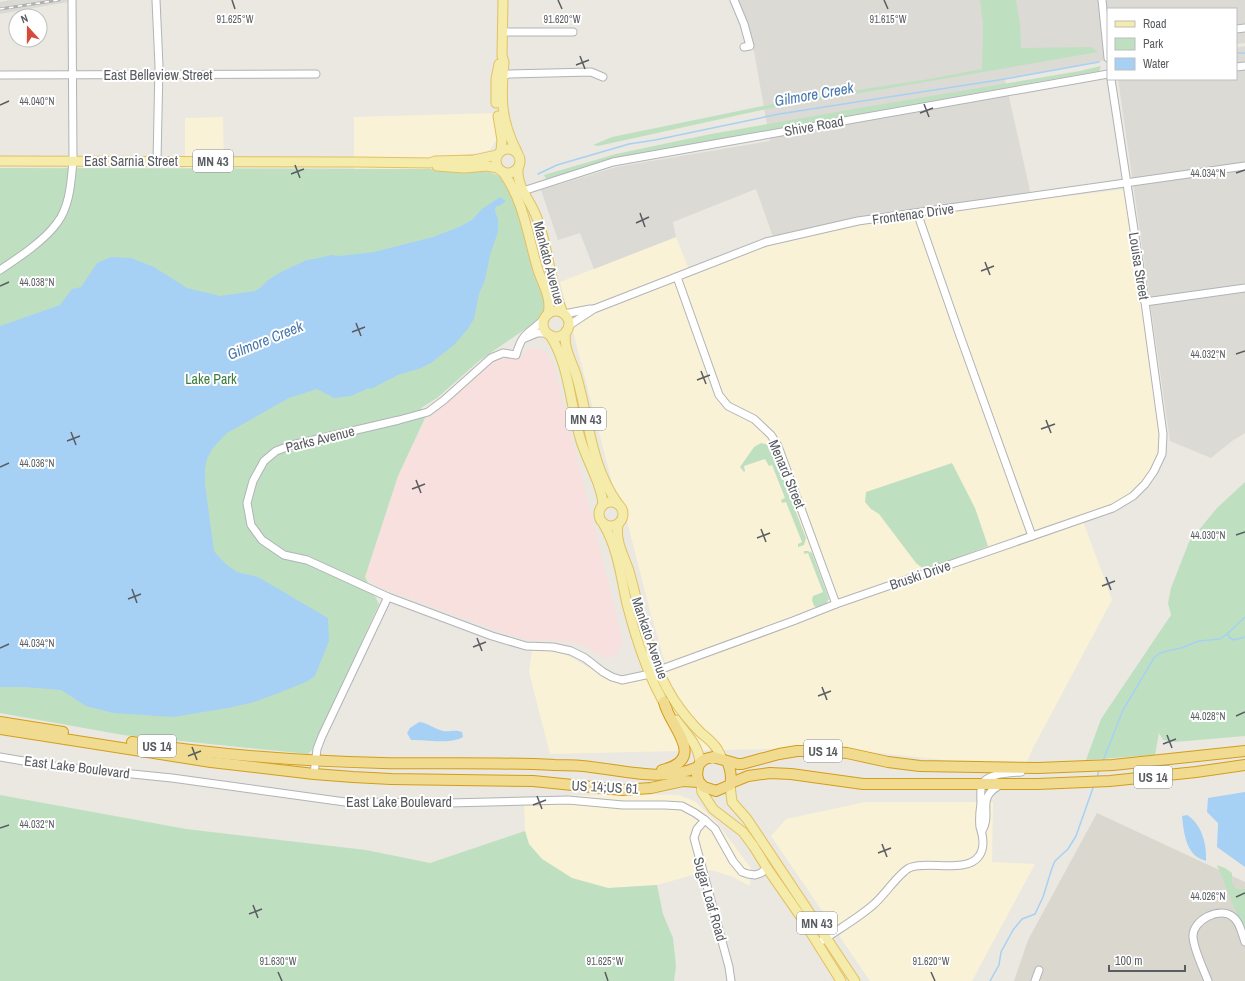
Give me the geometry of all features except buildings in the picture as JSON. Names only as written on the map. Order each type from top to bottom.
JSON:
[{"type":"highway","points":[[632,773],[657,771],[672,767],[679,762],[684,755],[685,749],[683,739],[668,716],[664,702]]},
{"type":"highway","name":"US 14","points":[[0,722],[184,750],[315,761]]},
{"type":"highway","name":"US 14","points":[[0,729],[211,762],[314,774]]},
{"type":"highway","name":"US 14;US 61","points":[[315,761],[555,764],[588,766],[632,773],[663,774],[678,772],[699,765],[708,758],[713,757],[742,764],[779,754],[797,751],[819,751],[847,753],[895,763],[920,766],[1038,768]]},
{"type":"highway","name":"US 14","points":[[1038,768],[1113,765],[1245,751]]},
{"type":"highway","points":[[724,760],[730,769],[730,784]]},
{"type":"highway","points":[[699,765],[697,775],[700,784]]},
{"type":"highway","name":"US 14","points":[[982,785],[1110,781],[1245,765]]},
{"type":"highway","name":"US 14;US 61","points":[[314,774],[391,779],[533,781],[622,790],[651,788],[683,781],[700,784],[707,789],[716,791],[748,776],[770,773],[791,774],[863,784],[982,785]]},
{"type":"main road","name":"Mankato Avenue","points":[[503,0],[503,113],[508,134],[520,160],[518,169],[519,182],[541,228],[553,286],[567,319],[566,346],[578,379],[595,457],[604,482],[623,510],[624,515],[618,524],[617,533],[629,573],[654,672],[664,702],[695,745],[699,754],[699,765]]},
{"type":"main road","name":"Mankato Avenue","points":[[502,56],[500,60],[496,89],[497,114],[502,140],[496,162],[514,190],[528,228],[538,269],[549,300],[544,326],[558,349],[580,438],[600,488],[602,505],[599,515],[600,520],[604,525],[616,553],[634,628],[654,672],[691,722],[714,745],[724,760]]},
{"type":"main road","name":"MN 43","points":[[499,153],[509,149],[517,152]]},
{"type":"main road","name":"East Sarnia Street","points":[[0,162],[157,161],[430,163],[435,161],[474,160],[499,153]]},
{"type":"main road","name":"East Sarnia Street","points":[[430,163],[436,166],[454,167],[487,166],[501,170]]},
{"type":"main road","name":"MN 43","points":[[501,170],[511,173],[518,169]]},
{"type":"main road","name":"Mankato Avenue","points":[[546,316],[555,311],[564,314]]},
{"type":"main road","points":[[548,334],[559,336],[567,329]]},
{"type":"main road","points":[[602,505],[611,502],[618,504]]},
{"type":"main road","points":[[604,525],[612,527],[618,524]]},
{"type":"main road","name":"MN 43","points":[[700,784],[702,792],[713,809],[743,832],[818,943],[841,980]]},
{"type":"main road","name":"MN 43","points":[[730,784],[732,802],[748,819],[855,981]]},
{"type":"street","points":[[0,270],[31,249],[58,223],[65,208],[71,187],[73,161],[72,0]]},
{"type":"street","points":[[156,0],[159,75],[157,161]]},
{"type":"street","points":[[734,0],[744,24],[750,46],[744,47]]},
{"type":"street","points":[[1102,0],[1107,46]]},
{"type":"street","points":[[502,32],[573,32]]},
{"type":"street","points":[[503,76],[509,74],[591,72],[603,77]]},
{"type":"street","name":"East Belleview Street","points":[[0,75],[316,74]]},
{"type":"street","name":"Shive Road","points":[[523,191],[613,162],[1107,74]]},
{"type":"street","name":"Louisa Street","points":[[1111,80],[1145,302],[1163,434],[1162,454]]},
{"type":"street","name":"Frontenac Drive","points":[[567,329],[594,309],[766,242],[858,221],[1245,166]]},
{"type":"street","points":[[919,213],[920,221],[959,333],[1032,536]]},
{"type":"street","name":"Menard Street","points":[[677,277],[719,395],[728,406],[754,419],[771,435],[778,446],[836,604]]},
{"type":"street","points":[[1145,302],[1245,288]]},
{"type":"street","name":"Frontenac Drive","points":[[564,314],[594,309]]},
{"type":"street","name":"Parks Avenue","points":[[546,316],[524,335],[516,355],[503,353],[491,358],[444,400],[428,412],[292,445],[276,451],[264,461],[254,481],[247,503],[251,525],[262,540],[284,555],[307,560],[388,597],[492,636],[526,646],[553,647],[572,651],[585,658],[603,672],[622,680],[654,672]]},
{"type":"street","points":[[523,338],[537,333],[548,334]]},
{"type":"street","name":"Bruski Drive","points":[[654,672],[836,604],[1113,508],[1133,496],[1145,484],[1154,471],[1162,454]]},
{"type":"street","points":[[314,774],[317,749],[322,736],[388,597]]},
{"type":"street","name":"East Lake Boulevard","points":[[0,757],[53,766],[172,778],[345,802],[581,800],[623,805],[682,806],[696,813],[715,829],[733,860],[742,872],[754,875],[761,873],[767,868]]},
{"type":"street","points":[[818,943],[872,906],[908,868],[921,866],[958,866],[968,864],[976,860],[982,852],[980,816],[982,785],[987,778],[1001,774],[1029,771],[1038,768]]},
{"type":"street","points":[[982,831],[986,822],[987,796],[992,789],[1000,785]]},
{"type":"street","name":"Sugar Loaf Road","points":[[705,820],[697,829],[694,838],[729,967],[731,981]]},
{"type":"street","points":[[1208,981],[1193,938],[1197,926],[1202,920],[1216,914],[1230,914],[1237,922],[1245,942]]},
{"type":"street","points":[[1034,981],[1039,970]]},
{"type":"shaded area","points":[[10,0],[68,0],[68,2],[34,8],[8,8],[8,13],[0,14],[0,2]]},
{"type":"shaded area","points":[[738,0],[1245,0],[1245,43],[1237,44],[1237,8],[1107,8],[1107,60],[1005,79],[1031,195],[773,237],[756,189],[673,222],[676,237],[594,269],[580,233],[558,240],[541,190],[616,167],[770,141],[751,35]]},
{"type":"shaded area","points":[[1245,46],[1245,433],[1232,441],[1211,458],[1170,441],[1118,80],[1237,80],[1237,48]]},
{"type":"shaded area","points":[[495,113],[498,132],[496,141],[490,150],[460,155],[447,169],[354,169],[354,117]]},
{"type":"shaded area","points":[[223,117],[224,168],[185,168],[185,118]]},
{"type":"shaded area","points":[[1127,189],[1160,407],[1162,454],[1133,496],[1082,518],[1112,600],[1027,762],[943,760],[844,749],[806,748],[550,754],[529,672],[532,649],[560,651],[616,683],[667,670],[621,501],[615,494],[560,282],[676,237],[690,272],[766,242],[858,221]]},
{"type":"shaded area","points":[[540,348],[546,352],[553,362],[623,642],[618,652],[611,658],[602,657],[586,647],[573,642],[526,640],[379,587],[365,577],[398,476],[425,420],[439,410],[487,367],[497,360],[507,357],[520,357],[529,349]]},
{"type":"shaded area","points":[[634,794],[679,795],[696,802],[717,823],[751,868],[750,886],[733,877],[711,870],[657,885],[608,888],[572,878],[542,859],[529,844],[525,831],[524,800],[560,799],[559,796]]},
{"type":"shaded area","points":[[865,802],[993,802],[992,862],[1035,864],[972,981],[870,981],[771,836],[786,819]]},
{"type":"shaded area","points":[[1097,813],[1245,882],[1245,981],[1014,981],[1028,940]]},
{"type":"green space","points":[[980,0],[1016,0],[1020,24],[1021,48],[1091,47],[1098,52],[771,108],[598,146],[593,145],[612,137],[787,101],[929,79],[982,69],[983,25]]},
{"type":"green space","points":[[1101,66],[1099,71],[795,125],[614,160],[546,179],[544,175],[616,154],[711,134],[1080,71]]},
{"type":"green space","name":"Lake Park","points":[[0,168],[447,169],[489,172],[500,176],[508,185],[516,203],[545,304],[544,311],[541,318],[479,361],[437,398],[421,408],[425,418],[398,476],[365,577],[379,604],[312,750],[308,754],[123,735],[0,713]]},
{"type":"green space","points":[[761,443],[770,445],[806,538],[804,545],[798,547],[798,544],[802,542],[786,502],[782,503],[781,500],[785,498],[772,465],[769,466],[765,459],[744,466],[744,472],[740,467],[754,447]]},
{"type":"green space","points":[[952,463],[975,508],[988,546],[925,570],[916,563],[879,514],[871,509],[865,502],[866,492]]},
{"type":"green space","points":[[1245,482],[1245,736],[1175,742],[1163,740],[1159,733],[1155,755],[1086,760],[1101,719],[1171,615],[1168,603],[1171,588],[1189,542],[1217,508]]},
{"type":"green space","points":[[804,551],[812,553],[829,599],[826,604],[817,607],[814,606],[812,600],[813,596],[823,592],[808,553],[804,554]]},
{"type":"green space","points":[[0,795],[186,829],[366,850],[430,863],[525,831],[529,844],[542,859],[572,878],[608,888],[657,885],[663,914],[673,938],[676,966],[674,981],[0,981]]},
{"type":"green space","points":[[1217,865],[1232,873],[1232,883],[1236,889],[1245,889],[1245,934]]},
{"type":"water","points":[[500,197],[506,201],[499,206],[496,206],[495,211],[498,219],[498,232],[490,255],[485,280],[479,294],[474,319],[454,345],[431,363],[421,368],[398,375],[371,389],[369,388],[351,396],[334,398],[317,389],[289,398],[227,433],[212,449],[207,459],[205,468],[205,484],[214,551],[227,565],[237,572],[258,577],[328,618],[329,641],[315,676],[306,682],[251,703],[173,717],[113,713],[86,706],[61,690],[0,687],[0,326],[60,305],[72,289],[81,287],[97,263],[111,257],[131,258],[154,267],[187,288],[220,296],[255,291],[268,280],[281,272],[307,260],[331,255],[339,256],[374,252],[433,237],[459,227],[472,220],[482,209]]},
{"type":"water","points":[[419,722],[443,731],[462,732],[463,737],[452,741],[411,740],[407,733],[410,728]]},
{"type":"water","points":[[1245,792],[1245,867],[1217,847],[1218,823],[1207,812],[1208,798]]},
{"type":"water","points":[[1187,815],[1200,829],[1206,848],[1206,861],[1194,854],[1187,843],[1182,816]]},
{"type":"waterway","name":"Gilmore Creek","points":[[1237,53],[1245,53]]},
{"type":"waterway","name":"Gilmore Creek","points":[[538,174],[557,165],[629,144],[779,114],[1005,79],[1099,62]]},
{"type":"waterway","points":[[1103,761],[1123,710],[1154,658],[1160,653],[1181,648],[1199,641],[1220,639],[1245,617]]},
{"type":"waterway","points":[[1227,634],[1234,640],[1245,637]]},
{"type":"waterway","points":[[1097,778],[1099,770]]},
{"type":"waterway","points":[[990,981],[999,965],[1001,952],[1013,930],[1022,919],[1035,914],[1043,897],[1055,861],[1068,849],[1076,836],[1094,785]]},
{"type":"railway","points":[[0,9],[59,0]]}]
